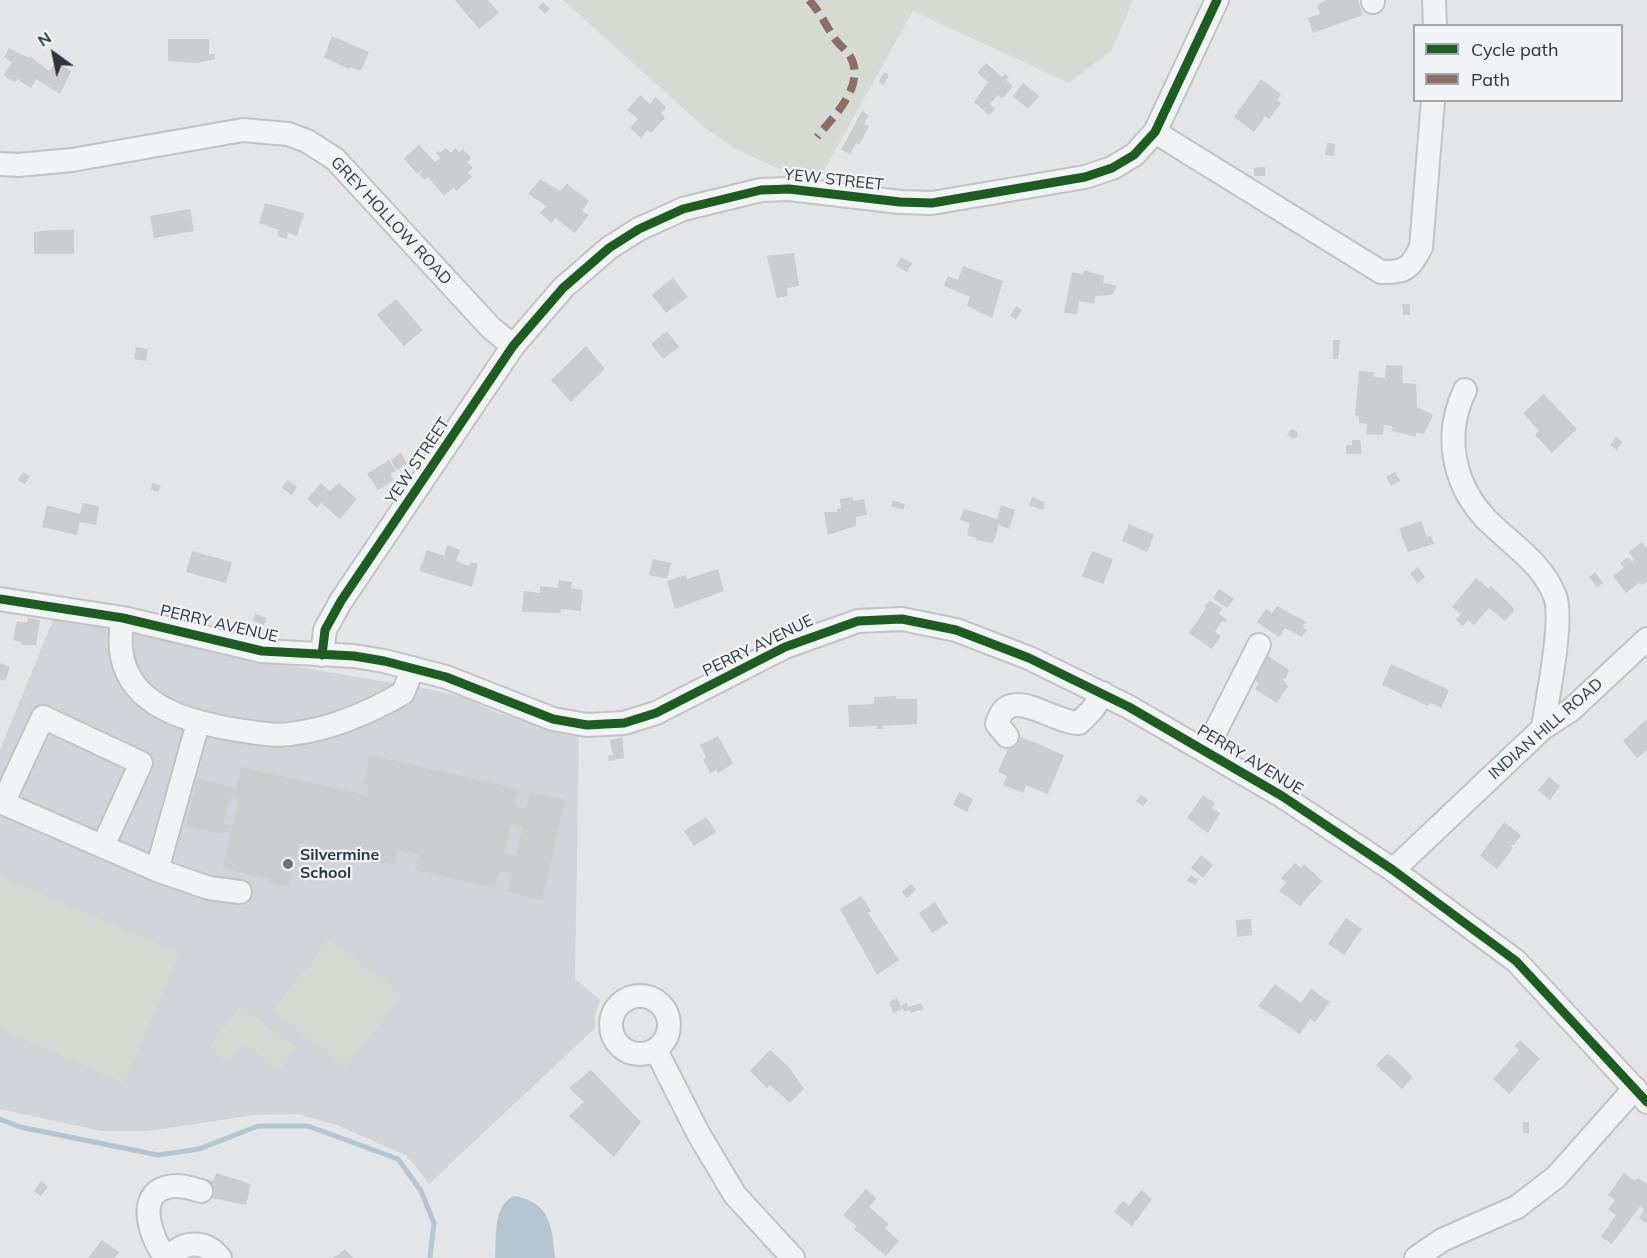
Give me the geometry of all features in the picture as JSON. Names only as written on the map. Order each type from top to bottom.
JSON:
[{"type":"street","name":"YEW STREET","points":[[322,655],[325,630],[341,601],[513,346],[545,307],[595,259],[639,229],[683,209],[742,193],[772,189],[914,204],[942,202],[1105,171],[1134,155],[1155,132],[1217,0]]},
{"type":"street","points":[[1434,0],[1435,24]]},
{"type":"street","points":[[1155,132],[1381,272],[1398,273],[1413,262],[1421,247],[1433,102]]},
{"type":"street","name":"GREY HOLLOW ROAD","points":[[0,164],[18,165],[72,160],[243,130],[288,134],[307,141],[346,170],[491,327],[513,346]]},
{"type":"street","points":[[1465,390],[1455,410],[1452,437],[1455,463],[1484,516],[1544,575],[1556,598],[1557,620],[1543,728]]},
{"type":"street","name":"PERRY AVENUE","points":[[0,599],[123,618],[262,651],[354,656],[413,668],[463,683],[553,719],[576,725],[612,725],[656,713],[810,636],[858,621],[893,618],[924,622],[968,634],[1029,658],[1102,693],[1206,750],[1282,796],[1393,870],[1516,961],[1641,1095]]},
{"type":"street","points":[[123,618],[120,656],[133,684],[159,706],[198,723],[277,735],[322,728],[362,713],[403,693],[413,668]]},
{"type":"street","name":"INDIAN HILL ROAD","points":[[1393,870],[1543,728],[1570,710],[1647,639]]},
{"type":"street","points":[[1206,750],[1259,645]]},
{"type":"street","points":[[1007,736],[997,724],[1003,710],[1011,705],[1028,706],[1065,721],[1079,723],[1094,709],[1102,693]]},
{"type":"street","points":[[103,846],[141,763],[43,717],[3,803],[157,870],[209,888],[240,892]]},
{"type":"street","points":[[157,870],[198,723]]},
{"type":"street","points":[[656,1050],[698,1133],[735,1195],[793,1258]]},
{"type":"street","points":[[1416,1258],[1442,1240],[1517,1207],[1556,1177],[1641,1095]]},
{"type":"street","points":[[201,1191],[177,1186],[166,1187],[154,1196],[148,1215],[150,1229],[156,1245],[168,1258],[182,1246],[192,1244],[211,1249],[220,1258]]},
{"type":"shaded area","points":[[563,0],[1133,0],[1112,50],[1069,83],[913,11],[823,172],[779,169],[736,149],[705,128]]},
{"type":"shaded area","name":"Silvermine School","points":[[55,615],[264,661],[429,689],[465,698],[498,713],[543,725],[579,730],[575,979],[600,1000],[595,1015],[595,1028],[429,1184],[407,1156],[337,1125],[297,1114],[254,1115],[148,1131],[101,1131],[0,1109],[0,750]]},
{"type":"shaded area","points":[[0,876],[180,953],[124,1083],[0,1029]]},
{"type":"shaded area","points":[[329,939],[402,995],[346,1067],[273,1011]]},
{"type":"shaded area","points":[[240,1006],[296,1048],[278,1071],[244,1044],[229,1063],[209,1047]]},
{"type":"water","points":[[514,1196],[535,1204],[547,1217],[555,1258],[495,1258],[499,1214],[507,1201]]},
{"type":"building","points":[[455,0],[488,0],[499,13],[479,29]]},
{"type":"building","points":[[1326,0],[1358,0],[1363,15],[1313,33],[1308,18],[1320,14],[1317,5]]},
{"type":"building","points":[[543,2],[550,9],[545,14],[538,7]]},
{"type":"building","points":[[332,36],[369,52],[361,71],[350,67],[349,69],[324,57]]},
{"type":"building","points":[[168,39],[209,39],[209,54],[215,54],[215,59],[197,63],[168,61]]},
{"type":"building","points":[[9,48],[29,58],[30,56],[49,71],[56,62],[71,71],[60,94],[36,79],[31,88],[17,79],[16,82],[7,78],[4,75],[12,62],[4,57]]},
{"type":"building","points":[[986,63],[1002,77],[1005,74],[1009,77],[1006,80],[1013,86],[1005,96],[1001,98],[998,95],[990,104],[995,109],[989,115],[974,102],[988,82],[977,73]]},
{"type":"building","points":[[884,72],[889,75],[884,85],[879,82]]},
{"type":"building","points":[[1261,79],[1281,94],[1277,100],[1281,103],[1269,119],[1265,116],[1254,132],[1234,117]]},
{"type":"building","points":[[1023,83],[1039,96],[1028,109],[1013,96]]},
{"type":"building","points":[[640,95],[650,104],[655,97],[666,107],[661,113],[665,118],[651,133],[647,130],[641,138],[630,128],[638,119],[627,110]]},
{"type":"building","points":[[862,111],[869,115],[864,124],[869,126],[859,145],[856,143],[850,154],[841,150]]},
{"type":"building","points":[[1327,143],[1335,144],[1334,156],[1325,155]]},
{"type":"building","points":[[419,145],[435,162],[440,158],[436,153],[438,151],[440,153],[446,148],[451,153],[455,148],[459,152],[463,149],[471,158],[467,162],[473,168],[468,172],[472,177],[456,191],[454,187],[444,196],[428,177],[425,180],[419,174],[426,167],[417,174],[404,158]]},
{"type":"building","points":[[1265,167],[1265,176],[1254,176],[1254,168]]},
{"type":"building","points":[[540,179],[560,191],[567,184],[589,201],[582,211],[589,215],[575,233],[555,218],[552,223],[540,213],[546,206],[528,194]]},
{"type":"building","points":[[265,203],[304,213],[297,236],[288,233],[287,239],[277,236],[279,230],[259,223]]},
{"type":"building","points":[[190,209],[194,231],[154,238],[150,216]]},
{"type":"building","points":[[74,230],[74,254],[34,254],[34,232]]},
{"type":"building","points":[[794,253],[799,286],[787,288],[788,296],[777,298],[767,256]]},
{"type":"building","points":[[901,257],[912,263],[907,272],[896,266]]},
{"type":"building","points":[[963,266],[1003,281],[992,318],[967,306],[970,297],[944,286],[948,276],[958,280]]},
{"type":"building","points":[[1084,270],[1104,276],[1103,283],[1116,285],[1116,288],[1112,295],[1095,296],[1094,304],[1079,301],[1077,314],[1064,313],[1072,272],[1083,274]]},
{"type":"building","points":[[673,278],[688,297],[666,313],[652,295]]},
{"type":"building","points":[[396,299],[423,330],[404,346],[377,315]]},
{"type":"building","points":[[1402,304],[1410,304],[1410,315],[1403,315]]},
{"type":"building","points":[[1016,306],[1022,310],[1016,320],[1010,316]]},
{"type":"building","points":[[667,331],[679,347],[663,359],[651,344]]},
{"type":"building","points":[[1333,340],[1340,340],[1338,359],[1333,359]]},
{"type":"building","points":[[586,346],[605,369],[571,402],[551,380]]},
{"type":"building","points":[[136,347],[148,349],[146,361],[134,359]]},
{"type":"building","points":[[1386,365],[1402,366],[1403,383],[1416,384],[1417,407],[1433,415],[1424,434],[1417,432],[1415,437],[1392,431],[1392,426],[1384,425],[1383,435],[1366,434],[1367,424],[1359,423],[1359,416],[1355,415],[1359,371],[1374,372],[1374,377],[1385,378]]},
{"type":"building","points":[[1544,394],[1577,429],[1552,453],[1535,435],[1539,431],[1523,413]]},
{"type":"building","points":[[1291,429],[1297,431],[1298,437],[1292,439],[1287,435]]},
{"type":"building","points":[[1616,437],[1622,442],[1617,450],[1610,445]]},
{"type":"building","points":[[1352,440],[1360,440],[1362,454],[1346,454],[1346,445],[1352,445]]},
{"type":"building","points":[[401,453],[407,464],[397,470],[391,460]]},
{"type":"building","points":[[389,460],[396,471],[390,474],[394,480],[378,490],[367,474]]},
{"type":"building","points":[[23,472],[30,476],[25,484],[18,480]]},
{"type":"building","points":[[1395,472],[1400,481],[1391,486],[1386,477]]},
{"type":"building","points":[[287,480],[297,487],[292,495],[282,488]]},
{"type":"building","points":[[153,483],[161,486],[158,492],[150,489]]},
{"type":"building","points":[[321,483],[330,491],[339,483],[357,499],[340,519],[321,503],[317,508],[307,499]]},
{"type":"building","points":[[852,497],[853,501],[864,499],[867,515],[856,517],[856,526],[828,535],[824,512],[837,512],[837,509],[841,508],[840,499]]},
{"type":"building","points":[[1032,497],[1045,502],[1043,510],[1029,505]]},
{"type":"building","points":[[893,500],[905,504],[903,510],[891,506]]},
{"type":"building","points":[[83,503],[99,506],[96,525],[80,522],[77,535],[42,527],[47,505],[80,514]]},
{"type":"building","points":[[1001,505],[1015,510],[1009,529],[999,525],[993,543],[976,540],[977,538],[967,535],[970,523],[960,520],[964,509],[997,519]]},
{"type":"building","points":[[1421,521],[1427,537],[1431,536],[1434,544],[1408,552],[1399,529]]},
{"type":"building","points":[[1129,524],[1154,535],[1147,552],[1122,541]]},
{"type":"building","points":[[1642,542],[1647,549],[1647,581],[1642,585],[1640,582],[1626,593],[1613,576],[1624,568],[1620,563],[1628,557],[1632,562],[1634,560],[1629,552]]},
{"type":"building","points":[[447,545],[460,550],[456,561],[469,566],[471,562],[478,564],[472,587],[419,571],[427,550],[444,556]]},
{"type":"building","points":[[192,551],[232,562],[226,583],[186,572]]},
{"type":"building","points":[[1092,551],[1113,559],[1103,584],[1082,576]]},
{"type":"building","points":[[653,559],[671,563],[667,579],[649,575]]},
{"type":"building","points":[[1418,567],[1425,577],[1417,583],[1410,573]]},
{"type":"building","points":[[718,569],[724,591],[675,609],[667,581],[686,575],[687,579]]},
{"type":"building","points":[[1595,572],[1603,583],[1597,587],[1589,577]]},
{"type":"building","points":[[1476,578],[1489,589],[1491,586],[1513,607],[1514,611],[1505,621],[1489,608],[1474,625],[1468,620],[1463,626],[1456,620],[1461,614],[1452,607]]},
{"type":"building","points":[[559,580],[572,582],[571,588],[583,590],[581,611],[561,609],[560,613],[522,612],[524,591],[540,593],[540,586],[558,588]]},
{"type":"building","points":[[1219,589],[1234,599],[1227,608],[1213,598]]},
{"type":"building","points":[[1210,601],[1222,608],[1219,614],[1227,620],[1225,623],[1222,621],[1215,632],[1221,636],[1212,649],[1189,633],[1206,608],[1204,606]]},
{"type":"building","points":[[1277,606],[1306,622],[1302,627],[1307,630],[1302,637],[1285,628],[1279,637],[1257,622],[1266,609],[1272,613]]},
{"type":"building","points":[[255,614],[267,618],[264,625],[253,621]]},
{"type":"building","points":[[28,618],[40,620],[36,645],[22,645],[21,642],[13,640],[17,621],[27,623]]},
{"type":"building","points":[[1268,656],[1289,670],[1286,678],[1282,679],[1288,686],[1277,703],[1255,689],[1259,683],[1253,679]]},
{"type":"building","points":[[0,663],[10,667],[5,681],[0,679]]},
{"type":"building","points":[[1391,664],[1449,690],[1441,708],[1430,703],[1428,706],[1382,685]]},
{"type":"building","points":[[896,696],[896,699],[917,699],[917,724],[882,726],[883,729],[877,729],[877,726],[849,727],[848,705],[874,704],[874,697]]},
{"type":"building","points":[[1647,719],[1647,750],[1637,758],[1623,741]]},
{"type":"building","points":[[1014,734],[1064,755],[1048,794],[1026,785],[1023,793],[1003,785],[1007,776],[998,772]]},
{"type":"building","points":[[718,736],[733,764],[718,773],[716,770],[710,773],[703,759],[706,758],[700,745]]},
{"type":"building","points":[[622,737],[624,758],[609,761],[608,756],[613,755],[610,740]]},
{"type":"building","points":[[370,755],[518,789],[514,806],[526,809],[530,792],[565,800],[542,900],[508,892],[512,874],[505,872],[499,871],[495,888],[415,870],[418,854],[398,850],[394,865],[299,843],[289,887],[223,868],[231,833],[222,831],[221,834],[186,826],[197,779],[233,787],[232,790],[236,791],[241,767],[366,795],[368,785],[364,784]],"holes":[[[230,797],[239,799],[233,826],[224,824]],[[511,824],[523,827],[516,856],[504,853]]]},
{"type":"building","points":[[1549,777],[1560,786],[1550,800],[1538,790]]},
{"type":"building","points":[[959,792],[973,799],[967,812],[953,805]]},
{"type":"building","points":[[1141,795],[1148,800],[1143,806],[1136,801]]},
{"type":"building","points":[[1203,795],[1215,803],[1212,808],[1220,813],[1208,833],[1187,818]]},
{"type":"building","points":[[706,817],[716,832],[694,846],[684,831]]},
{"type":"building","points":[[1504,822],[1521,835],[1514,845],[1510,845],[1513,848],[1497,869],[1480,856]]},
{"type":"building","points":[[1201,855],[1213,865],[1203,878],[1191,868]]},
{"type":"building","points":[[1295,863],[1301,868],[1304,864],[1322,881],[1300,906],[1279,891],[1286,883],[1281,878]]},
{"type":"building","points":[[1191,875],[1198,880],[1195,885],[1187,880]]},
{"type":"building","points":[[911,884],[916,890],[907,898],[902,892]]},
{"type":"building","points":[[861,896],[871,911],[868,913],[899,960],[877,975],[840,909]]},
{"type":"building","points":[[935,902],[948,923],[932,933],[919,913]]},
{"type":"building","points":[[1346,918],[1362,929],[1344,955],[1328,944]]},
{"type":"building","points":[[1251,919],[1252,935],[1237,937],[1236,920]]},
{"type":"building","points":[[1275,984],[1301,1003],[1311,989],[1330,1002],[1315,1022],[1310,1019],[1300,1034],[1258,1006]]},
{"type":"building","points":[[897,998],[902,1009],[893,1013],[889,1002]]},
{"type":"building","points":[[907,1003],[908,1007],[921,1003],[923,1009],[911,1013],[910,1010],[904,1012],[901,1005]]},
{"type":"building","points":[[1520,1040],[1540,1059],[1509,1094],[1493,1079],[1519,1050],[1514,1046]]},
{"type":"building","points":[[770,1050],[788,1066],[804,1089],[790,1103],[770,1085],[767,1088],[750,1071]]},
{"type":"building","points":[[1387,1054],[1413,1077],[1402,1089],[1376,1065]]},
{"type":"building","points":[[591,1070],[641,1122],[614,1157],[569,1116],[584,1102],[569,1088]]},
{"type":"building","points":[[1523,1122],[1529,1122],[1529,1134],[1523,1132]]},
{"type":"building","points":[[216,1173],[251,1184],[246,1205],[202,1196],[206,1179],[214,1181]]},
{"type":"building","points":[[1624,1173],[1635,1181],[1638,1178],[1647,1184],[1647,1221],[1646,1223],[1639,1218],[1644,1209],[1640,1206],[1612,1244],[1601,1237],[1616,1215],[1608,1210],[1615,1200],[1608,1195]]},
{"type":"building","points":[[41,1181],[48,1187],[41,1196],[34,1191]]},
{"type":"building","points":[[866,1189],[876,1198],[869,1207],[889,1224],[885,1228],[899,1241],[886,1256],[854,1229],[857,1226],[843,1215]]},
{"type":"building","points":[[1141,1190],[1152,1199],[1132,1226],[1114,1212],[1123,1201],[1129,1206]]},
{"type":"building","points":[[102,1240],[119,1252],[115,1258],[88,1258]]},
{"type":"building","points":[[345,1249],[353,1258],[332,1258],[339,1254]]},
{"type":"waterway","points":[[0,1119],[20,1127],[158,1155],[199,1149],[258,1126],[308,1126],[398,1159],[421,1191],[434,1223],[430,1258]]},
{"type":"marked path","points":[[809,0],[835,39],[850,56],[854,67],[854,78],[846,100],[817,137]]},
{"type":"cycle path","points":[[322,655],[325,630],[341,601],[513,346],[563,288],[609,248],[639,229],[683,209],[761,190],[789,189],[900,202],[932,203],[1085,177],[1112,168],[1134,155],[1155,132],[1217,0]]},
{"type":"cycle path","points":[[0,599],[123,618],[262,651],[354,656],[384,661],[446,677],[553,719],[587,725],[624,723],[656,713],[785,647],[858,621],[902,619],[956,630],[1029,658],[1129,707],[1282,796],[1393,870],[1516,961],[1647,1102]]},
{"type":"place","name":"Silvermine School","points":[[288,864]]}]
